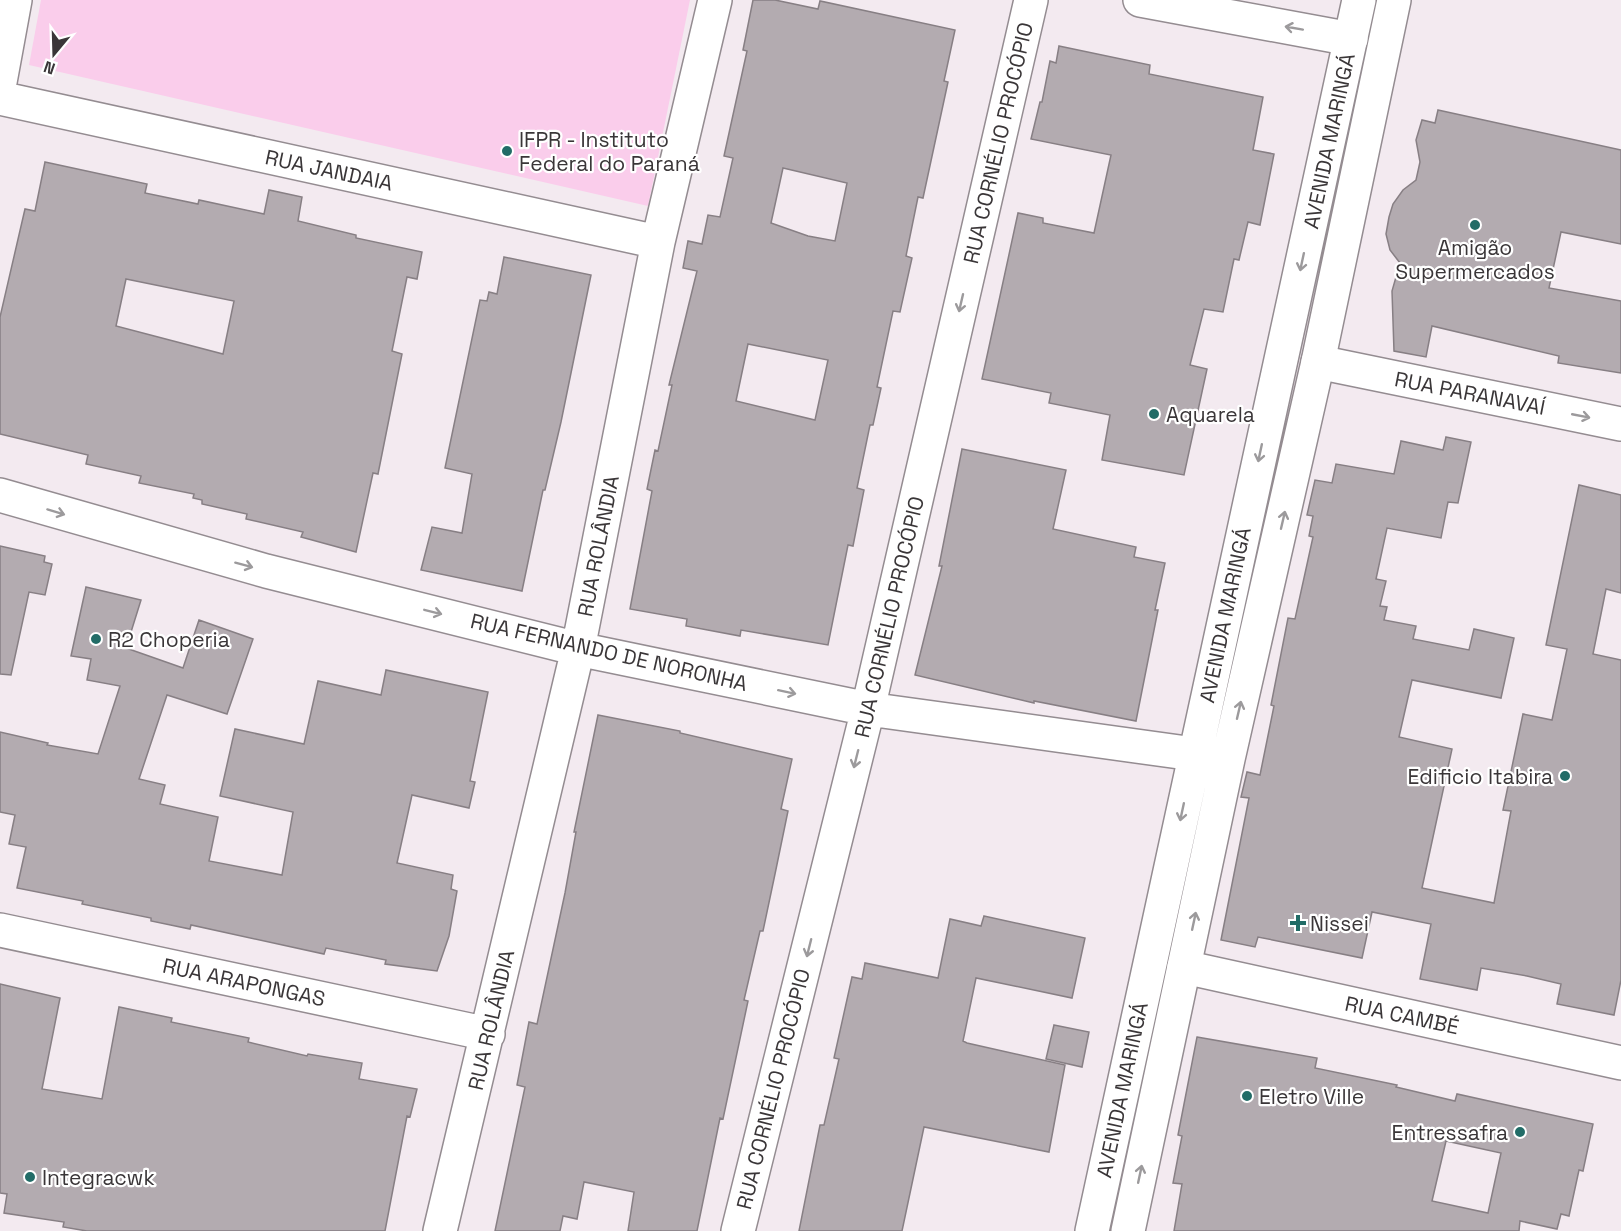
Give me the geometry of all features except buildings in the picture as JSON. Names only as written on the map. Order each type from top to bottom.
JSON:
[{"type":"street","points":[[0,82],[15,0]]},
{"type":"street","name":"RUA ROLÂNDIA","points":[[440,1231],[578,649],[658,242],[715,0]]},
{"type":"street","name":"RUA CORNÉLIO PROCÓPIO","points":[[738,1231],[868,709],[1031,0]]},
{"type":"street","points":[[1140,0],[1351,39]]},
{"type":"street","name":"AVENIDA MARINGÁ","points":[[1092,1231],[1359,0]]},
{"type":"street","name":"AVENIDA MARINGÁ","points":[[1128,1231],[1228,759],[1318,362],[1394,0]]},
{"type":"street","name":"RUA JANDAIA","points":[[0,98],[658,242]]},
{"type":"street","name":"RUA PARANAVAÍ","points":[[1318,362],[1621,424]]},
{"type":"street","name":"RUA FERNANDO DE NORONHA","points":[[0,495],[267,571],[578,649],[868,709],[1228,759]]},
{"type":"street","name":"RUA ARAPONGAS","points":[[0,930],[488,1034]]},
{"type":"street","name":"RUA CAMBÉ","points":[[1184,968],[1621,1063]]},
{"type":"shaded area","name":"IFPR - Instituto Federal do Paraná","points":[[41,0],[690,0],[648,206],[29,65]]},
{"type":"place","name":"IFPR - Instituto Federal do Paraná","points":[[507,151]]},
{"type":"place","name":"Amigão Supermercados","points":[[1475,225]]},
{"type":"place","name":"Aquarela","points":[[1154,414]]},
{"type":"place","name":"R2 Choperia","points":[[96,639]]},
{"type":"place","name":"Edificio Itabira","points":[[1565,776]]},
{"type":"place","name":"Nissei","points":[[1298,923]]},
{"type":"place","name":"Eletro Ville","points":[[1247,1096]]},
{"type":"place","name":"Entressafra","points":[[1520,1132]]},
{"type":"place","name":"Integracwk","points":[[30,1177]]}]
